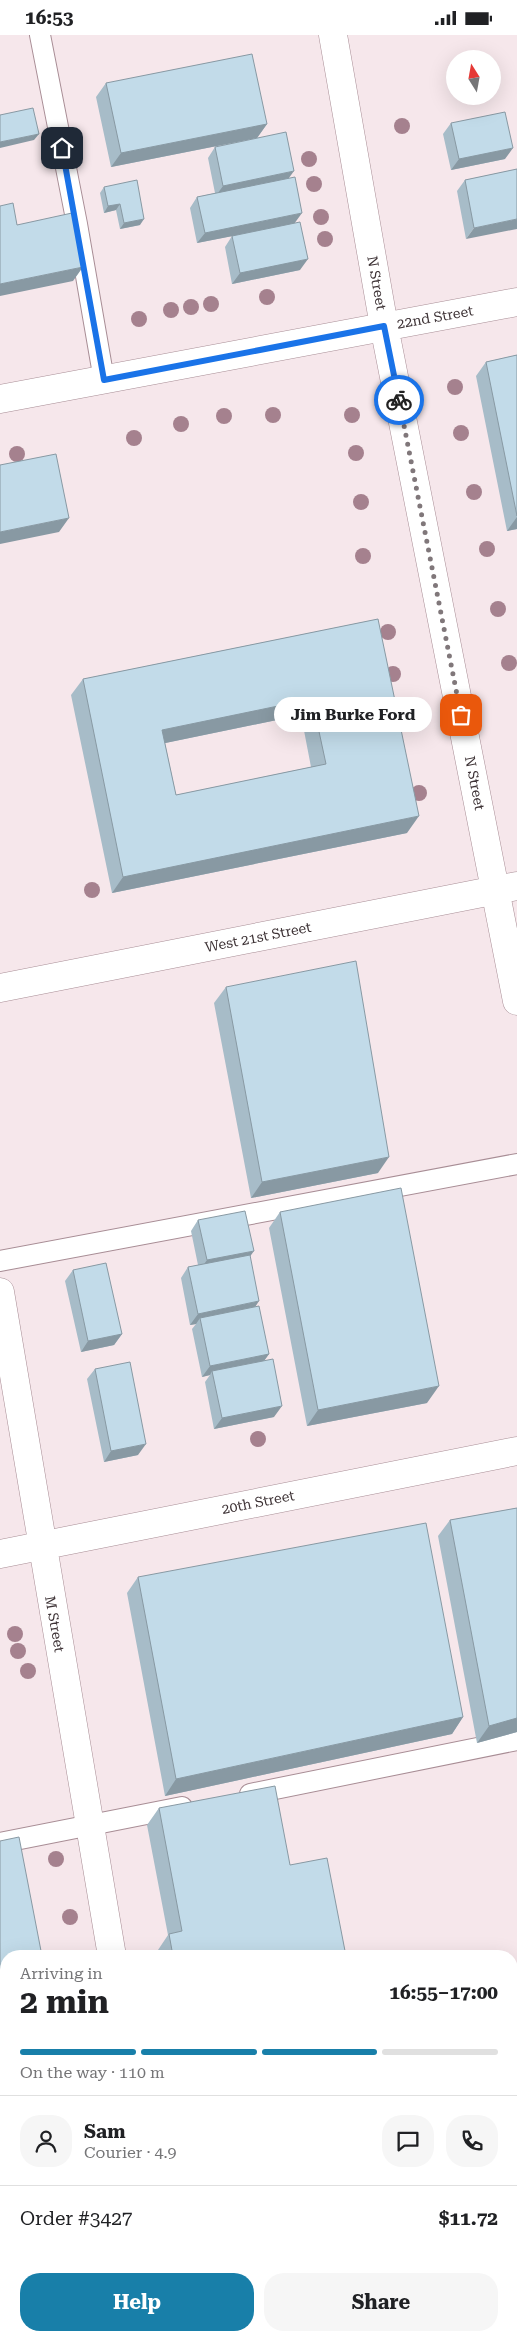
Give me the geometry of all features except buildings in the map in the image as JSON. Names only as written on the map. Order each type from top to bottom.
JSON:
[{"type":"street","name":"N Street","points":[[333,35],[384,326],[507,888],[517,1001]]},
{"type":"street","name":"22nd Street","points":[[0,399],[517,302]]},
{"type":"street","name":"West 21st Street","points":[[0,988],[507,888]]},
{"type":"street","name":"M Street","points":[[0,1292],[111,1950]]},
{"type":"street","name":"20th Street","points":[[0,1553],[517,1451]]},
{"type":"lane","points":[[40,35],[77,224],[104,380]]},
{"type":"lane","points":[[0,1261],[517,1164]]},
{"type":"lane","points":[[235,1797],[517,1740]]},
{"type":"lane","points":[[0,1843],[196,1805]]},
{"type":"shaded area","points":[[0,35],[517,35],[517,1950],[0,1950]]},
{"type":"way so far","points":[[399,400],[461,715]]},
{"type":"place","name":"Jim Burke Ford","points":[[461,715]]},
{"type":"route","points":[[62,148],[104,380],[384,326],[399,400]]}]
